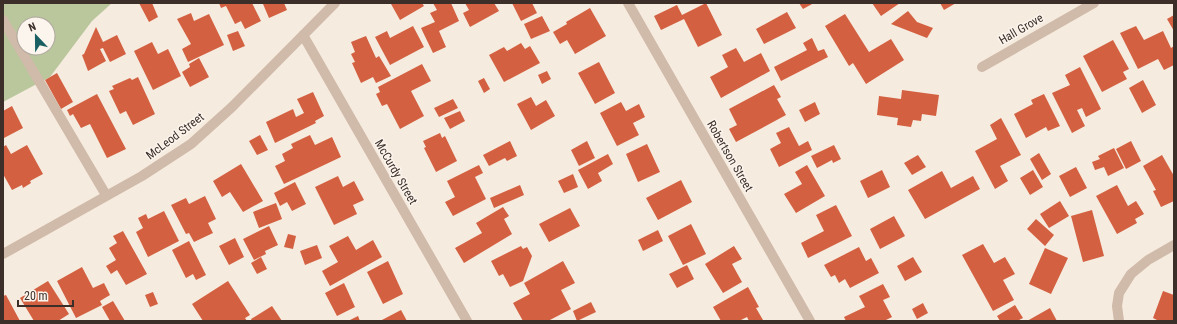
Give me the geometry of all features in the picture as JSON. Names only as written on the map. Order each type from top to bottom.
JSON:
[{"type":"street","name":"McLeod Street","points":[[3,254],[142,176],[191,144],[232,107],[335,3]]},
{"type":"street","name":"Robertson Street","points":[[628,3],[810,321]]},
{"type":"street","name":"Hall Grove","points":[[982,66],[1094,3]]},
{"type":"street","points":[[3,20],[106,195]]},
{"type":"street","name":"McCurdy Street","points":[[303,35],[467,321]]},
{"type":"street","points":[[1119,321],[1117,306],[1119,293],[1131,274],[1148,260],[1174,245]]},
{"type":"green space","points":[[3,3],[112,3],[92,21],[50,77],[3,102]]},
{"type":"building","points":[[139,3],[152,3],[158,17],[149,22]]},
{"type":"building","points":[[219,3],[252,3],[261,21],[245,29],[241,21],[235,24],[226,6],[221,8]]},
{"type":"building","points":[[284,3],[287,10],[269,18],[263,4]]},
{"type":"building","points":[[422,3],[424,6],[400,20],[391,4]]},
{"type":"building","points":[[433,3],[451,3],[459,21],[439,31],[446,47],[433,53],[421,28],[435,22],[430,13],[437,10]]},
{"type":"building","points":[[465,3],[494,3],[499,11],[470,27],[463,13],[469,10]]},
{"type":"building","points":[[512,3],[532,3],[537,13],[521,21]]},
{"type":"building","points":[[706,3],[722,35],[698,47],[684,19],[661,30],[654,16],[677,5],[682,15]]},
{"type":"building","points":[[799,3],[814,3],[803,9]]},
{"type":"building","points":[[872,3],[900,3],[881,16]]},
{"type":"building","points":[[940,3],[956,3],[944,10]]},
{"type":"building","points":[[590,8],[606,36],[575,54],[567,40],[560,44],[553,32],[567,24],[566,22]]},
{"type":"building","points":[[908,11],[917,22],[933,28],[927,38],[891,24]]},
{"type":"building","points":[[787,12],[796,28],[764,44],[756,29]]},
{"type":"building","points":[[191,13],[194,21],[209,14],[224,45],[188,62],[182,49],[191,44],[177,19]]},
{"type":"building","points":[[845,14],[869,52],[891,39],[904,60],[866,84],[853,63],[849,66],[825,26]]},
{"type":"building","points":[[1174,15],[1174,31],[1167,19]]},
{"type":"building","points":[[542,16],[550,31],[531,39],[524,24]]},
{"type":"building","points":[[413,26],[424,47],[390,65],[375,37],[387,31],[390,38]]},
{"type":"building","points":[[1136,26],[1144,40],[1163,31],[1171,48],[1174,46],[1174,65],[1164,70],[1158,59],[1138,69],[1120,33]]},
{"type":"building","points":[[96,27],[103,42],[117,35],[126,54],[110,62],[103,48],[100,49],[106,61],[88,71],[82,55],[84,54]]},
{"type":"building","points":[[238,31],[245,46],[233,51],[227,35]]},
{"type":"building","points":[[366,36],[376,58],[379,56],[391,76],[376,83],[373,77],[361,83],[352,63],[355,62],[351,54],[355,52],[351,42]]},
{"type":"building","points":[[812,38],[818,51],[824,49],[828,57],[781,81],[774,67],[807,50],[803,43]]},
{"type":"building","points":[[1113,40],[1129,69],[1123,72],[1127,79],[1102,92],[1083,56]]},
{"type":"building","points":[[152,42],[158,54],[168,49],[181,76],[153,90],[134,51]]},
{"type":"building","points":[[521,43],[525,49],[530,46],[540,63],[504,82],[489,55],[504,47],[507,51]]},
{"type":"building","points":[[736,48],[744,62],[761,53],[770,71],[721,98],[710,77],[728,67],[722,55]]},
{"type":"building","points":[[199,58],[209,77],[190,87],[182,72],[190,67],[189,64]]},
{"type":"building","points":[[599,62],[615,93],[595,104],[578,73]]},
{"type":"building","points":[[422,64],[431,81],[411,91],[424,116],[400,129],[387,104],[382,106],[376,94],[380,92],[378,87]]},
{"type":"building","points":[[1080,67],[1101,109],[1086,117],[1082,108],[1077,110],[1085,126],[1072,133],[1052,93],[1070,85],[1065,75]]},
{"type":"building","points":[[547,71],[551,79],[542,84],[538,75]]},
{"type":"building","points":[[57,73],[73,102],[61,109],[45,80]]},
{"type":"building","points":[[138,77],[155,114],[133,125],[126,111],[120,114],[109,91],[114,89],[112,86],[130,78],[132,80]]},
{"type":"building","points":[[484,78],[490,89],[484,93],[478,81]]},
{"type":"building","points":[[1143,80],[1156,105],[1142,113],[1129,88]]},
{"type":"building","points":[[774,85],[781,97],[777,99],[786,115],[736,142],[729,129],[737,125],[729,109]]},
{"type":"building","points":[[902,90],[939,95],[936,116],[922,114],[921,121],[913,120],[911,127],[897,125],[898,118],[877,115],[879,96],[901,99]]},
{"type":"building","points":[[313,92],[324,116],[315,121],[316,123],[275,143],[266,122],[293,109],[296,117],[304,113],[297,99]]},
{"type":"building","points":[[97,94],[126,149],[107,158],[90,124],[81,128],[73,114],[70,116],[67,110]]},
{"type":"building","points":[[1044,94],[1060,126],[1048,131],[1046,127],[1026,138],[1014,114],[1033,104],[1031,100]]},
{"type":"building","points":[[531,97],[536,106],[546,100],[555,116],[531,130],[517,104]]},
{"type":"building","points":[[453,99],[458,108],[439,117],[434,108]]},
{"type":"building","points":[[621,102],[626,111],[639,104],[645,117],[633,123],[639,135],[617,146],[600,113]]},
{"type":"building","points":[[815,102],[820,114],[805,122],[799,110]]},
{"type":"building","points":[[12,106],[23,128],[4,138],[3,111]]},
{"type":"building","points":[[460,111],[465,121],[450,129],[444,118]]},
{"type":"building","points":[[1001,118],[1021,155],[1000,166],[1008,181],[995,189],[975,151],[997,139],[990,125]]},
{"type":"building","points":[[789,127],[799,146],[808,141],[812,150],[779,167],[770,149],[781,143],[776,133]]},
{"type":"building","points":[[440,133],[442,138],[445,136],[457,161],[436,172],[424,148],[426,147],[423,141]]},
{"type":"building","points":[[260,135],[268,150],[257,155],[249,141]]},
{"type":"building","points":[[310,135],[315,145],[332,137],[341,157],[284,184],[275,166],[285,161],[282,154],[293,148],[291,144]]},
{"type":"building","points":[[510,141],[517,156],[507,161],[505,158],[489,166],[483,155]]},
{"type":"building","points":[[587,141],[595,158],[579,166],[571,150]]},
{"type":"building","points":[[1131,141],[1141,161],[1126,169],[1116,149]]},
{"type":"building","points":[[647,144],[660,172],[638,182],[626,154]]},
{"type":"building","points":[[6,145],[11,154],[27,145],[43,174],[30,181],[31,183],[23,188],[22,185],[12,190],[3,174],[3,147]]},
{"type":"building","points":[[834,145],[841,159],[833,163],[832,160],[817,168],[811,156]]},
{"type":"building","points":[[1114,148],[1124,168],[1108,176],[1104,167],[1095,170],[1092,162],[1100,159],[1098,156]]},
{"type":"building","points":[[1039,153],[1051,174],[1042,180],[1030,159]]},
{"type":"building","points":[[608,154],[613,164],[598,173],[602,181],[588,189],[578,170]]},
{"type":"building","points":[[918,155],[926,167],[912,175],[904,163]]},
{"type":"building","points":[[1162,155],[1174,176],[1174,201],[1161,207],[1153,191],[1156,190],[1143,166]]},
{"type":"building","points":[[241,164],[263,201],[243,212],[230,192],[222,197],[213,181]]},
{"type":"building","points":[[479,165],[483,173],[475,177],[486,199],[453,216],[445,202],[455,197],[447,181]]},
{"type":"building","points":[[807,165],[825,196],[796,213],[784,194],[802,184],[795,172]]},
{"type":"building","points":[[1076,167],[1087,188],[1070,197],[1059,176]]},
{"type":"building","points":[[882,170],[890,187],[868,198],[860,181]]},
{"type":"building","points":[[1033,170],[1043,187],[1030,195],[1020,178]]},
{"type":"building","points":[[942,171],[951,188],[973,176],[980,189],[925,219],[908,190]]},
{"type":"building","points":[[573,174],[578,187],[564,193],[558,181]]},
{"type":"building","points":[[338,176],[343,187],[354,181],[364,200],[353,205],[357,214],[334,225],[315,187]]},
{"type":"building","points":[[681,180],[692,202],[658,220],[646,198]]},
{"type":"building","points":[[295,182],[306,204],[292,211],[287,202],[280,206],[274,193]]},
{"type":"building","points":[[520,185],[524,195],[494,208],[490,198]]},
{"type":"building","points":[[1117,185],[1128,206],[1136,201],[1144,214],[1135,219],[1137,223],[1117,234],[1096,196]]},
{"type":"building","points":[[205,196],[216,219],[208,223],[213,233],[194,242],[189,233],[186,234],[171,205],[186,198],[189,204]]},
{"type":"building","points":[[1060,201],[1069,216],[1049,228],[1040,214]]},
{"type":"building","points":[[276,203],[282,219],[259,228],[253,212]]},
{"type":"building","points":[[836,205],[852,236],[808,258],[801,243],[824,231],[816,215]]},
{"type":"building","points":[[503,207],[509,216],[504,219],[512,234],[464,263],[455,248],[482,233],[476,223]]},
{"type":"building","points":[[570,208],[580,226],[549,242],[539,224]]},
{"type":"building","points":[[1092,210],[1104,256],[1083,262],[1071,216]]},
{"type":"building","points":[[164,211],[179,241],[148,257],[136,232],[143,228],[138,218],[146,214],[148,219]]},
{"type":"building","points":[[894,216],[905,236],[880,249],[870,229]]},
{"type":"building","points":[[1036,219],[1054,235],[1045,246],[1027,229]]},
{"type":"building","points":[[691,224],[706,254],[683,265],[668,236]]},
{"type":"building","points":[[269,226],[278,245],[265,251],[266,254],[254,260],[243,239]]},
{"type":"building","points":[[658,230],[663,241],[643,251],[638,240]]},
{"type":"building","points":[[123,231],[147,274],[126,285],[117,270],[111,274],[106,266],[116,260],[109,248],[117,243],[113,236]]},
{"type":"building","points":[[288,234],[296,236],[293,249],[284,247]]},
{"type":"building","points":[[348,236],[356,250],[373,240],[382,257],[330,286],[322,271],[338,262],[329,246]]},
{"type":"building","points":[[235,238],[244,257],[229,265],[219,246]]},
{"type":"building","points":[[189,241],[206,275],[196,280],[193,274],[186,278],[172,250]]},
{"type":"building","points":[[983,244],[994,263],[1005,257],[1015,274],[1003,280],[1014,300],[993,311],[962,255]]},
{"type":"building","points":[[317,245],[322,258],[305,265],[300,251]]},
{"type":"building","points":[[521,246],[523,249],[527,247],[532,256],[523,281],[510,287],[503,274],[499,276],[491,261]]},
{"type":"building","points":[[734,246],[742,259],[732,264],[742,282],[723,293],[705,264]]},
{"type":"building","points":[[859,247],[866,261],[871,258],[879,273],[850,288],[845,279],[839,283],[835,275],[831,277],[824,265]]},
{"type":"building","points":[[1045,248],[1068,258],[1051,294],[1029,284]]},
{"type":"building","points":[[261,257],[267,269],[257,274],[251,263]]},
{"type":"building","points":[[913,257],[922,272],[905,281],[897,266]]},
{"type":"building","points":[[388,261],[403,294],[383,304],[367,272]]},
{"type":"building","points":[[563,261],[575,283],[561,290],[571,309],[548,321],[523,321],[513,303],[530,294],[524,283]]},
{"type":"building","points":[[687,265],[694,279],[677,288],[669,274]]},
{"type":"building","points":[[82,267],[93,288],[104,283],[110,295],[100,301],[102,305],[76,318],[57,281]]},
{"type":"building","points":[[48,281],[69,314],[58,321],[34,321],[20,298]]},
{"type":"building","points":[[228,281],[250,315],[245,318],[247,321],[203,321],[192,304]]},
{"type":"building","points":[[344,283],[355,307],[337,316],[325,293]]},
{"type":"building","points":[[883,284],[890,297],[883,300],[892,317],[884,321],[846,321],[844,317],[865,307],[859,296]]},
{"type":"building","points":[[748,287],[759,307],[756,308],[763,320],[749,321],[747,317],[739,321],[721,321],[713,307]]},
{"type":"building","points":[[1163,291],[1174,295],[1174,321],[1159,321],[1153,318]]},
{"type":"building","points":[[153,292],[158,304],[150,307],[145,295]]},
{"type":"building","points":[[6,295],[20,321],[3,321],[3,296]]},
{"type":"building","points":[[113,301],[125,321],[110,321],[102,307]]},
{"type":"building","points":[[591,302],[596,312],[577,321],[573,311]]},
{"type":"building","points":[[923,303],[928,313],[917,319],[912,309]]},
{"type":"building","points":[[1015,305],[1023,318],[1017,321],[1000,321],[997,316]]},
{"type":"building","points":[[272,306],[282,321],[252,321],[251,319]]},
{"type":"building","points":[[1050,308],[1057,321],[1027,321]]},
{"type":"building","points":[[401,310],[407,321],[380,321]]},
{"type":"building","points":[[358,316],[360,321],[348,321]]}]
